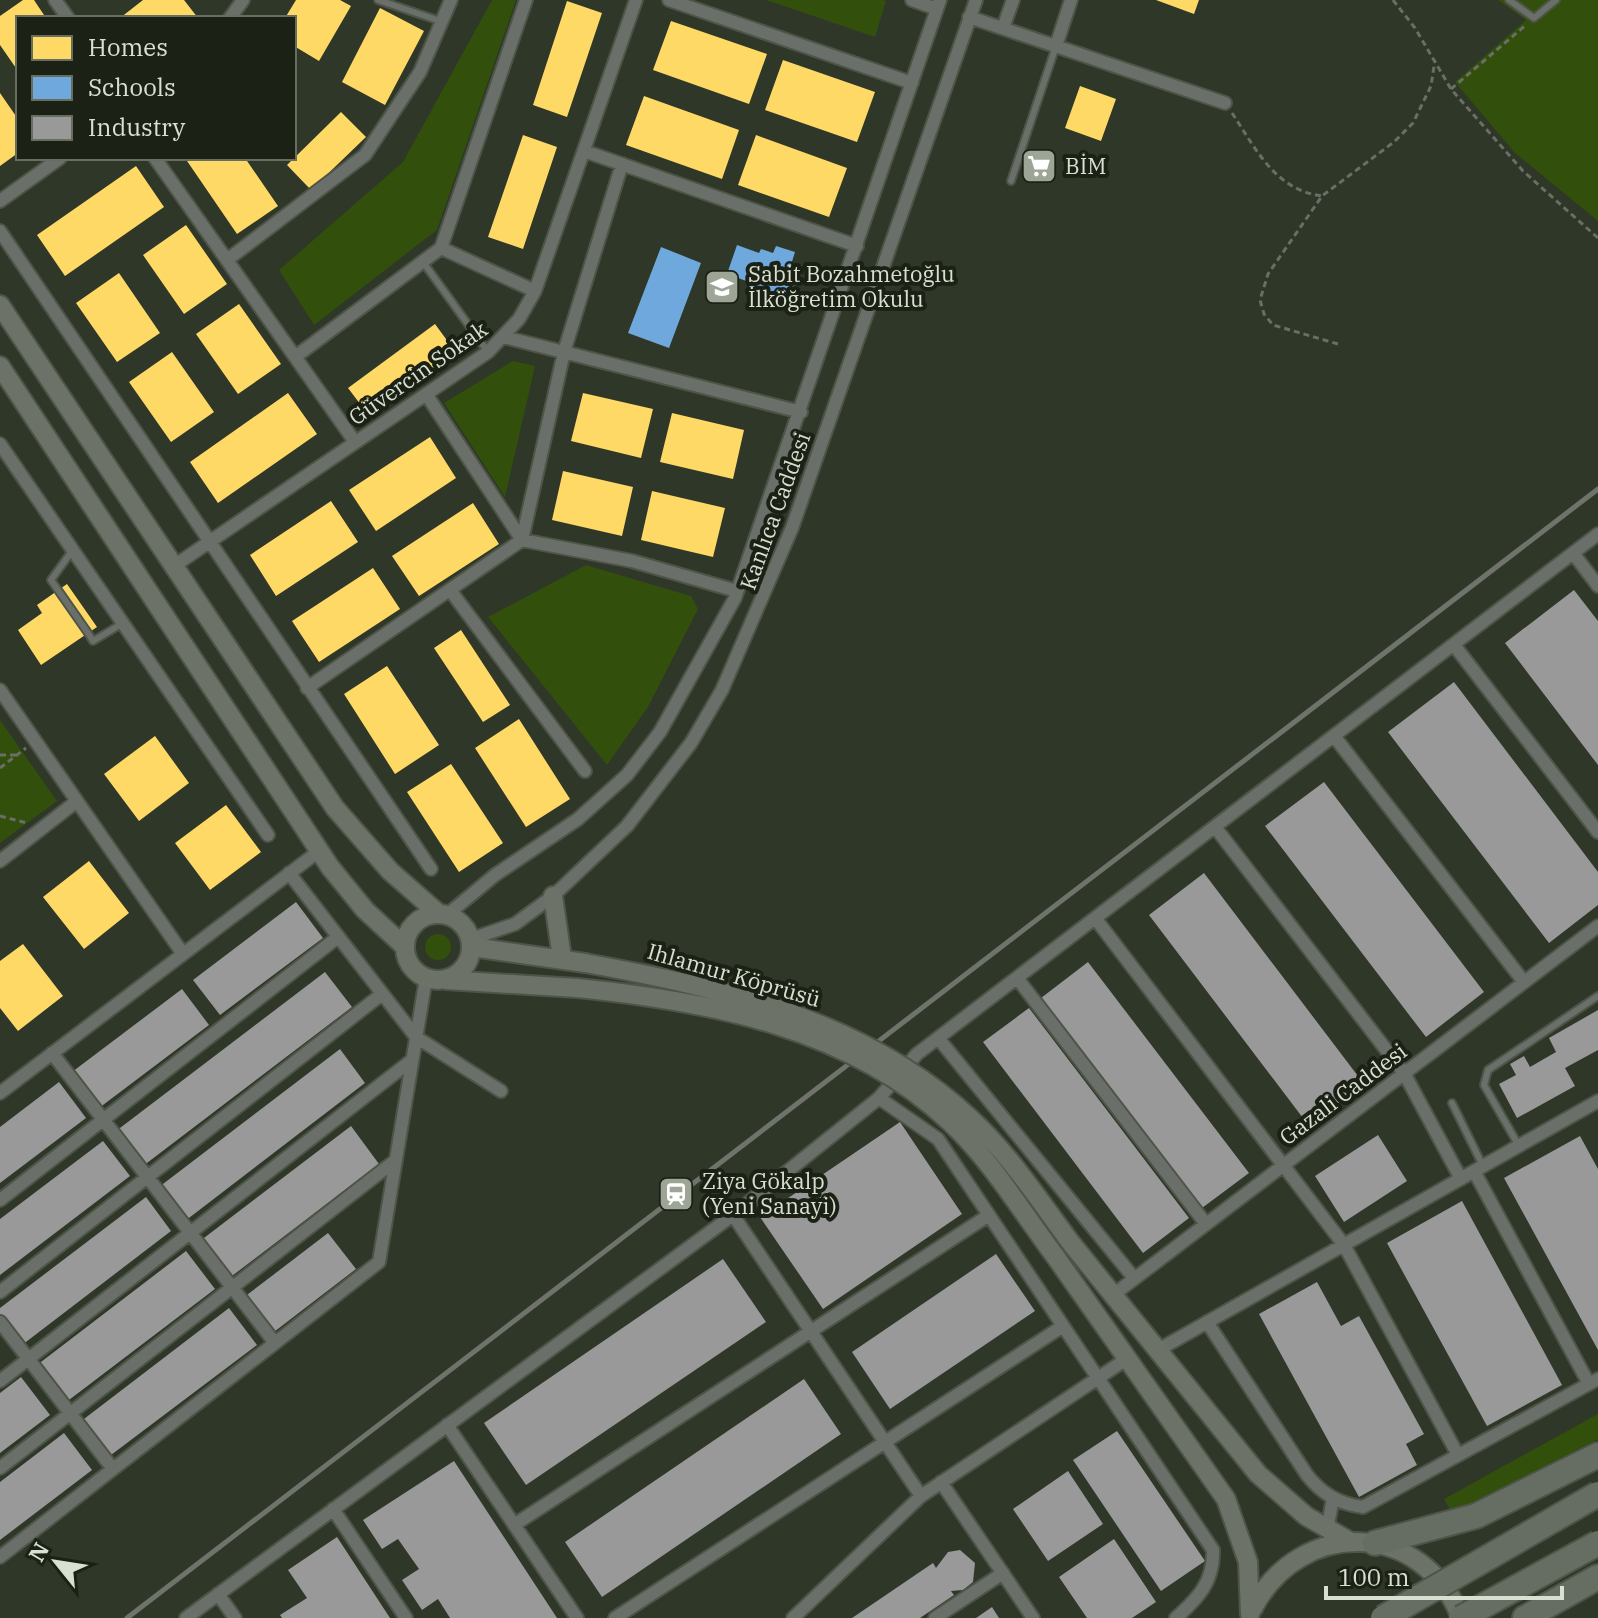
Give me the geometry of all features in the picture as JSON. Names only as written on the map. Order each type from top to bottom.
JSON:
[{"type":"highway","points":[[1375,1543],[1476,1516],[1598,1455]]},
{"type":"highway","points":[[1383,1618],[1598,1494]]},
{"type":"highway","points":[[1461,1618],[1598,1543]]},
{"type":"highway","points":[[1525,1618],[1598,1577]]},
{"type":"street","points":[[227,260],[365,155],[405,98],[451,0]]},
{"type":"street","points":[[295,357],[441,248],[526,0]]},
{"type":"street","name":"Güvercin Sokak","points":[[174,566],[488,352],[504,337],[535,291],[636,0]]},
{"type":"street","points":[[669,0],[912,83]]},
{"type":"street","points":[[912,0],[938,5]]},
{"type":"street","name":"Kanlıca Caddesi","points":[[471,943],[515,924],[553,896],[627,826],[680,758],[714,704],[755,619],[850,367],[976,0]]},
{"type":"street","points":[[1003,28],[1013,0]]},
{"type":"street","points":[[1056,46],[1071,0]]},
{"type":"street","name":"Kanlıca Caddesi","points":[[443,914],[578,819],[627,775],[660,732],[737,591],[801,412],[938,5]]},
{"type":"street","points":[[969,17],[1225,103]]},
{"type":"street","points":[[584,151],[857,246]]},
{"type":"street","points":[[0,201],[57,160]]},
{"type":"street","points":[[156,160],[355,442]]},
{"type":"street","points":[[307,688],[522,540],[564,352],[622,164]]},
{"type":"street","points":[[0,231],[431,869]]},
{"type":"street","points":[[441,248],[535,291]]},
{"type":"street","points":[[0,305],[335,808],[390,871],[443,914],[462,924],[471,943],[461,971],[446,980],[426,978],[409,963],[405,947],[365,910],[319,851],[0,366]]},
{"type":"street","points":[[504,337],[801,412]]},
{"type":"street","points":[[426,394],[522,540],[632,561],[737,591]]},
{"type":"street","points":[[0,444],[268,835]]},
{"type":"street","points":[[186,1618],[733,1215],[879,1098],[917,1054],[1598,534]]},
{"type":"street","points":[[1573,553],[1598,586]]},
{"type":"street","points":[[450,590],[585,771]]},
{"type":"street","points":[[1454,645],[1598,832]]},
{"type":"street","points":[[0,690],[183,954]]},
{"type":"street","points":[[1334,736],[1524,982]]},
{"type":"street","points":[[0,861],[77,801]]},
{"type":"street","points":[[1215,827],[1404,1073],[1461,1179]]},
{"type":"street","points":[[0,1093],[319,851]]},
{"type":"street","points":[[289,873],[416,1037],[501,1091]]},
{"type":"street","points":[[553,896],[562,958]]},
{"type":"street","points":[[405,947],[415,923],[443,914]]},
{"type":"street","points":[[1095,918],[1344,1245],[1458,1455]]},
{"type":"street","name":"Gazali Caddesi","points":[[1113,1295],[1598,926]]},
{"type":"street","points":[[0,1200],[338,937]]},
{"type":"street","name":"Ihlamur Köprüsü","points":[[471,943],[562,958],[756,1001],[829,1027],[923,1080],[973,1120],[1008,1159],[1071,1243],[1258,1474],[1286,1501],[1327,1530],[1349,1541]]},
{"type":"street","points":[[0,1557],[379,1262],[426,978]]},
{"type":"street","points":[[1017,978],[1206,1224]]},
{"type":"street","name":"Ihlamur Köprüsü","points":[[446,980],[577,988],[662,998],[738,1015],[810,1037],[873,1067],[916,1093],[966,1138],[1055,1256],[1213,1477],[1233,1514],[1248,1562],[1250,1616]]},
{"type":"street","points":[[0,1292],[382,994]]},
{"type":"street","points":[[938,1038],[1134,1278]]},
{"type":"street","points":[[52,1053],[275,1343]]},
{"type":"street","points":[[0,1381],[412,1060]]},
{"type":"street","points":[[879,1098],[938,1139],[1213,1550],[1212,1570],[1205,1589],[1176,1618]]},
{"type":"street","points":[[1158,1350],[1598,1101]]},
{"type":"street","points":[[0,1468],[396,1160]]},
{"type":"street","points":[[1207,1322],[1307,1475],[1333,1498],[1363,1507],[1594,1381],[1478,1169]]},
{"type":"street","points":[[733,1215],[921,1496]]},
{"type":"street","points":[[514,1525],[989,1215]]},
{"type":"street","points":[[0,1322],[113,1469]]},
{"type":"street","points":[[615,1618],[1063,1326]]},
{"type":"street","points":[[800,1615],[921,1496],[1128,1358]]},
{"type":"street","points":[[447,1425],[577,1618]]},
{"type":"street","points":[[941,1482],[1033,1618]]},
{"type":"street","points":[[1327,1530],[1333,1498]]},
{"type":"street","points":[[333,1509],[406,1618]]},
{"type":"street","points":[[1250,1616],[1262,1591],[1279,1571],[1324,1546],[1349,1541],[1375,1543],[1400,1550],[1422,1563],[1440,1580],[1461,1618]]},
{"type":"street","points":[[935,1618],[1003,1573]]},
{"type":"street","points":[[218,1594],[235,1618]]},
{"type":"lane","points":[[378,0],[443,22]]},
{"type":"lane","points":[[1509,0],[1534,18],[1556,0]]},
{"type":"lane","points":[[1011,181],[1056,46]]},
{"type":"lane","points":[[423,262],[488,352]]},
{"type":"lane","points":[[73,550],[51,580],[65,601],[93,641],[123,623]]},
{"type":"lane","points":[[1519,1146],[1484,1085],[1488,1070],[1598,996]]},
{"type":"lane","points":[[1452,1103],[1478,1169]]},
{"type":"path","points":[[1393,0],[1435,60],[1451,89],[1523,171],[1598,238]]},
{"type":"path","points":[[1451,89],[1534,18]]},
{"type":"path","points":[[1338,344],[1279,329],[1268,320],[1261,307],[1261,292],[1268,274],[1322,196],[1394,142],[1413,123],[1431,86],[1435,60]]},
{"type":"path","points":[[1225,103],[1280,180],[1299,191],[1322,196]]},
{"type":"path","points":[[0,755],[17,755],[0,768]]},
{"type":"path","points":[[0,816],[43,828]]},
{"type":"green space","points":[[492,0],[516,0],[437,230],[314,325],[279,270],[403,162]]},
{"type":"green space","points":[[766,0],[882,0],[886,1],[875,37]]},
{"type":"green space","points":[[1498,0],[1598,0],[1598,221],[1515,153],[1455,82],[1526,20]]},
{"type":"green space","points":[[513,361],[535,366],[505,497],[444,403]]},
{"type":"green space","points":[[586,565],[691,596],[698,609],[648,707],[607,765],[488,617]]},
{"type":"green space","points":[[0,720],[57,801],[0,843]]},
{"type":"green space","points":[[438,934],[447,938],[451,947],[447,956],[438,960],[429,956],[425,947],[429,938]]},
{"type":"green space","points":[[1598,1414],[1598,1439],[1452,1513],[1444,1499]]},
{"type":"building: Homes","points":[[23,0],[34,0],[45,16],[16,16],[16,68],[0,45],[0,16]]},
{"type":"building: Homes","points":[[143,0],[184,0],[196,16],[123,16]]},
{"type":"building: Homes","points":[[296,0],[340,0],[351,6],[319,61],[296,47],[296,16],[286,16]]},
{"type":"building: Homes","points":[[1156,0],[1199,0],[1194,14]]},
{"type":"building: Homes","points":[[567,1],[602,13],[567,117],[533,105]]},
{"type":"building: Homes","points":[[380,8],[424,31],[385,105],[342,82]]},
{"type":"building: Homes","points":[[671,21],[767,54],[749,104],[653,70]]},
{"type":"building: Homes","points":[[783,60],[875,92],[857,142],[765,110]]},
{"type":"building: Homes","points":[[1080,86],[1116,99],[1101,141],[1065,128]]},
{"type":"building: Homes","points":[[0,93],[16,116],[16,154],[0,166]]},
{"type":"building: Homes","points":[[644,96],[739,130],[722,179],[626,145]]},
{"type":"building: Homes","points":[[341,112],[366,137],[311,190],[287,165],[296,160],[296,156]]},
{"type":"building: Homes","points":[[523,135],[557,147],[523,249],[488,237]]},
{"type":"building: Homes","points":[[756,135],[847,168],[829,217],[738,185]]},
{"type":"building: Homes","points":[[186,160],[246,160],[278,206],[237,234]]},
{"type":"building: Homes","points":[[136,166],[164,207],[65,276],[37,235]]},
{"type":"building: Homes","points":[[186,225],[227,284],[184,314],[143,255]]},
{"type":"building: Homes","points":[[119,273],[160,333],[117,362],[76,303]]},
{"type":"building: Homes","points":[[239,304],[281,364],[238,394],[196,334]]},
{"type":"building: Homes","points":[[435,324],[457,354],[370,417],[348,388]]},
{"type":"building: Homes","points":[[172,352],[214,412],[171,442],[129,382]]},
{"type":"building: Homes","points":[[288,393],[317,434],[218,503],[190,462]]},
{"type":"building: Homes","points":[[583,393],[653,409],[641,458],[571,441]]},
{"type":"building: Homes","points":[[672,413],[744,430],[733,479],[660,462]]},
{"type":"building: Homes","points":[[430,437],[456,478],[376,531],[349,490]]},
{"type":"building: Homes","points":[[563,471],[633,487],[622,536],[552,520]]},
{"type":"building: Homes","points":[[652,491],[725,508],[713,557],[641,540]]},
{"type":"building: Homes","points":[[331,501],[358,542],[276,596],[250,555]]},
{"type":"building: Homes","points":[[473,503],[499,544],[419,596],[392,556]]},
{"type":"building: Homes","points":[[373,568],[400,609],[319,662],[292,621]]},
{"type":"building: Homes","points":[[67,584],[97,627],[41,665],[18,630],[42,613],[37,605]]},
{"type":"building: Homes","points":[[461,630],[510,705],[483,722],[434,648]]},
{"type":"building: Homes","points":[[387,666],[439,745],[395,774],[344,694]]},
{"type":"building: Homes","points":[[519,719],[570,799],[526,827],[475,748]]},
{"type":"building: Homes","points":[[155,736],[189,783],[139,821],[104,774]]},
{"type":"building: Homes","points":[[451,764],[503,843],[459,872],[407,792]]},
{"type":"building: Homes","points":[[226,805],[261,852],[210,890],[175,843]]},
{"type":"building: Homes","points":[[89,861],[129,913],[84,949],[43,897]]},
{"type":"building: Homes","points":[[23,944],[63,996],[18,1031],[0,1008],[0,961]]},
{"type":"building: Schools","points":[[737,245],[759,253],[761,249],[773,253],[776,246],[795,252],[790,268],[802,273],[794,295],[782,291],[777,305],[757,299],[760,291],[747,287],[749,282],[727,274]]},
{"type":"building: Schools","points":[[661,247],[701,263],[669,348],[628,333]]},
{"type":"building: Industry","points":[[1574,590],[1598,621],[1598,765],[1505,643]]},
{"type":"building: Industry","points":[[1454,682],[1598,872],[1598,905],[1549,943],[1388,732]]},
{"type":"building: Industry","points":[[1324,782],[1484,992],[1426,1037],[1265,826]]},
{"type":"building: Industry","points":[[1204,873],[1364,1084],[1309,1126],[1149,915]]},
{"type":"building: Industry","points":[[296,902],[323,938],[220,1015],[193,980]]},
{"type":"building: Industry","points":[[1088,962],[1249,1173],[1202,1208],[1041,998]]},
{"type":"building: Industry","points":[[325,972],[352,1007],[143,1166],[116,1131]]},
{"type":"building: Industry","points":[[182,989],[209,1025],[99,1108],[72,1072]]},
{"type":"building: Industry","points":[[1029,1008],[1189,1218],[1143,1253],[983,1042]]},
{"type":"building: Industry","points":[[1598,1010],[1598,1050],[1565,1068],[1575,1086],[1517,1118],[1499,1084],[1516,1075],[1510,1064],[1524,1056],[1530,1067],[1556,1052],[1549,1038]]},
{"type":"building: Industry","points":[[340,1049],[365,1083],[185,1221],[159,1187]]},
{"type":"building: Industry","points":[[59,1082],[86,1118],[0,1183],[0,1127]]},
{"type":"building: Industry","points":[[900,1122],[962,1214],[823,1309],[760,1217]]},
{"type":"building: Industry","points":[[351,1126],[379,1164],[228,1279],[200,1241]]},
{"type":"building: Industry","points":[[1378,1135],[1407,1181],[1344,1222],[1315,1176]]},
{"type":"building: Industry","points":[[1580,1136],[1598,1169],[1598,1350],[1504,1178]]},
{"type":"building: Industry","points":[[103,1141],[130,1176],[0,1275],[0,1219]]},
{"type":"building: Industry","points":[[146,1197],[171,1231],[22,1345],[0,1316],[0,1308]]},
{"type":"building: Industry","points":[[1462,1201],[1562,1385],[1487,1426],[1387,1243]]},
{"type":"building: Industry","points":[[328,1233],[356,1269],[270,1335],[243,1298]]},
{"type":"building: Industry","points":[[186,1251],[215,1289],[65,1403],[37,1365]]},
{"type":"building: Industry","points":[[996,1254],[1035,1311],[890,1409],[852,1352]]},
{"type":"building: Industry","points":[[723,1259],[766,1322],[526,1485],[484,1423]]},
{"type":"building: Industry","points":[[1317,1282],[1341,1326],[1359,1316],[1424,1434],[1406,1444],[1417,1465],[1359,1497],[1259,1314]]},
{"type":"building: Industry","points":[[229,1308],[257,1345],[107,1458],[80,1422]]},
{"type":"building: Industry","points":[[21,1377],[50,1415],[0,1453],[0,1393]]},
{"type":"building: Industry","points":[[804,1379],[841,1434],[602,1597],[565,1542]]},
{"type":"building: Industry","points":[[1117,1431],[1205,1561],[1161,1591],[1073,1460]]},
{"type":"building: Industry","points":[[64,1433],[92,1470],[0,1540],[0,1482]]},
{"type":"building: Industry","points":[[454,1461],[557,1618],[450,1618],[438,1599],[422,1610],[402,1580],[419,1569],[398,1539],[382,1549],[363,1520]]},
{"type":"building: Industry","points":[[1068,1471],[1103,1524],[1048,1561],[1013,1509]]},
{"type":"building: Industry","points":[[337,1537],[390,1618],[282,1618],[280,1615],[307,1598],[288,1570]]},
{"type":"building: Industry","points":[[1114,1539],[1156,1602],[1132,1618],[1087,1618],[1059,1577]]},
{"type":"building: Industry","points":[[960,1550],[975,1563],[973,1582],[963,1590],[951,1591],[954,1595],[920,1618],[852,1618],[933,1563],[936,1568],[948,1552]]},
{"type":"building: Industry","points":[[992,1607],[999,1618],[976,1618]]},
{"type":"railway","points":[[127,1618],[1598,489]]},
{"type":"place","name":"BİM","points":[[1039,166]]},
{"type":"place","name":"Sabit Bozahmetoğlu İlköğretim Okulu","points":[[722,287]]},
{"type":"place","name":"Ziya Gökalp (Yeni Sanayi)","points":[[676,1194]]}]
